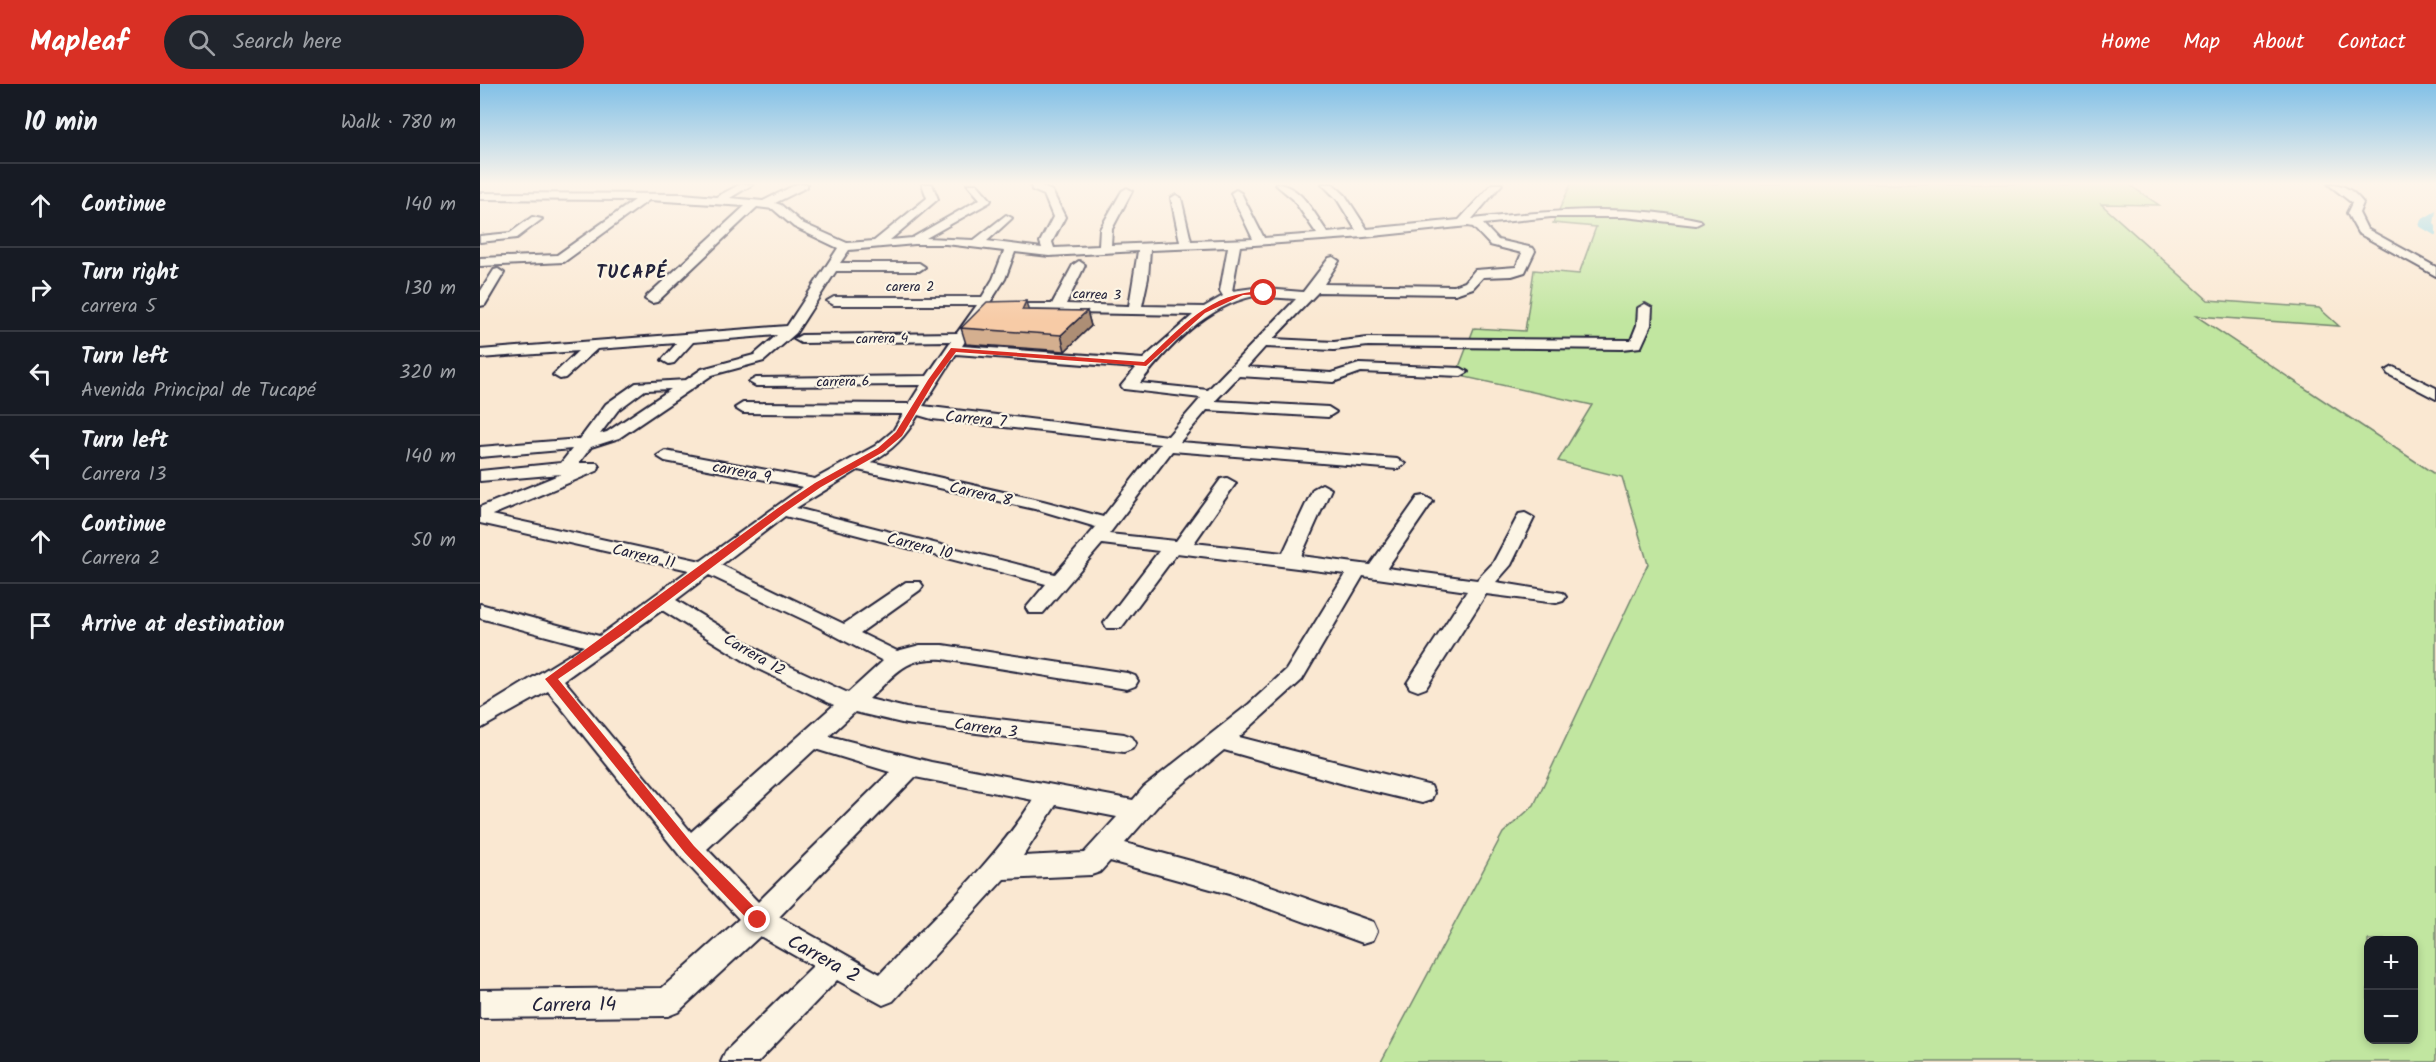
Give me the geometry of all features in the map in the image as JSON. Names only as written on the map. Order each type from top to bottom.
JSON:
[{"type":"street","points":[[480,239],[513,236],[522,230]]},
{"type":"street","points":[[548,268],[600,230]]},
{"type":"street","points":[[652,299],[729,230]]},
{"type":"street","points":[[808,230],[845,247],[915,241],[977,243],[1010,250],[1049,252],[1325,237],[1398,230]]},
{"type":"street","points":[[876,245],[895,230]]},
{"type":"street","points":[[915,241],[930,230]]},
{"type":"street","points":[[977,243],[992,230]]},
{"type":"street","points":[[1049,252],[1046,242],[1052,230]]},
{"type":"street","points":[[1106,230],[1106,250]]},
{"type":"street","points":[[1182,230],[1185,244]]},
{"type":"street","points":[[1254,230],[1260,241]]},
{"type":"street","points":[[1320,230],[1325,237]]},
{"type":"street","points":[[1362,230],[1365,234]]},
{"type":"street","points":[[1328,412],[1208,400],[1129,386],[1146,364],[1203,311],[1230,297],[1254,292],[1455,290],[1469,285],[1479,273],[1512,272],[1521,268],[1529,251],[1494,243],[1481,230]]},
{"type":"street","points":[[2361,230],[2436,272]]},
{"type":"street","points":[[1230,297],[1226,291],[1235,242]]},
{"type":"street","points":[[480,452],[585,443],[623,431],[687,384],[717,368],[759,358],[796,334],[845,247]]},
{"type":"street","points":[[1135,310],[1142,278],[1144,247]]},
{"type":"street","points":[[480,721],[551,679],[602,644],[782,510],[818,485],[880,450],[899,434],[931,380],[984,305],[999,279],[1010,250]]},
{"type":"street","points":[[480,262],[560,259]]},
{"type":"street","points":[[1036,608],[1101,531],[1170,443],[1311,292],[1333,261]]},
{"type":"street","points":[[1057,308],[1079,265]]},
{"type":"street","points":[[832,267],[919,267]]},
{"type":"street","points":[[480,274],[498,273],[480,302]]},
{"type":"street","name":"carera 2","points":[[834,301],[1057,308]]},
{"type":"street","name":"carrea 3","points":[[1057,308],[1203,311]]},
{"type":"street","points":[[1263,342],[1334,346],[1368,342],[1629,345],[1636,344],[1644,325],[1645,308]]},
{"type":"street","name":"carrera 4","points":[[487,354],[690,337],[796,334],[958,343],[1146,364]]},
{"type":"street","points":[[669,360],[690,337]]},
{"type":"street","points":[[560,375],[593,345]]},
{"type":"street","points":[[480,365],[487,354]]},
{"type":"street","points":[[1236,371],[1332,378],[1359,368],[1461,372]]},
{"type":"street","points":[[2393,371],[2436,394]]},
{"type":"street","name":"carrera 6","points":[[756,382],[931,380]]},
{"type":"street","points":[[566,468],[612,407],[641,386],[687,384]]},
{"type":"street","name":"Carrera 7","points":[[743,408],[915,409],[932,414],[1170,443],[1397,464]]},
{"type":"street","name":"carrera 9","points":[[666,456],[818,485]]},
{"type":"street","name":"Carrera 8","points":[[856,465],[1043,506],[1101,531],[1177,546],[1365,572],[1482,585],[1556,597]]},
{"type":"street","points":[[480,476],[591,466],[483,512]]},
{"type":"street","points":[[1114,623],[1227,483]]},
{"type":"street","points":[[1289,560],[1322,489]]},
{"type":"street","points":[[997,868],[1091,864],[1153,794],[1294,675],[1365,572],[1424,501]]},
{"type":"street","name":"Carrera 10","points":[[782,510],[1057,581]]},
{"type":"street","name":"Carrera 11","points":[[483,512],[704,569],[724,572],[880,653],[899,659]]},
{"type":"street","points":[[1418,683],[1482,585],[1501,565],[1525,518]]},
{"type":"street","points":[[845,633],[913,586]]},
{"type":"street","name":"Carrera 12","points":[[661,600],[764,663],[850,703]]},
{"type":"street","points":[[480,611],[602,644]]},
{"type":"street","points":[[690,849],[899,659],[920,650],[1127,681]]},
{"type":"street","name":"Carrera 2","points":[[551,679],[690,849],[758,920],[883,991],[997,868]]},
{"type":"street","name":"Carrera 3","points":[[850,703],[906,716],[1124,743]]},
{"type":"street","points":[[810,739],[849,753],[1137,812]]},
{"type":"street","points":[[1219,740],[1351,777],[1422,793]]},
{"type":"street","points":[[758,920],[911,766]]},
{"type":"street","points":[[997,868],[1029,828],[1049,795]]},
{"type":"street","points":[[1103,848],[1231,883],[1363,931]]},
{"type":"street","name":"Carrera 14","points":[[480,1004],[668,1002],[758,920]]},
{"type":"street","points":[[737,1062],[834,964]]},
{"type":"green space","points":[[1595,230],[2130,230],[2208,300],[2319,308],[2339,326],[2196,316],[2436,475],[2436,1062],[1381,1062],[1503,833],[1534,805],[1648,564],[1622,477],[1558,461],[1592,405],[1456,375],[1474,328],[1525,331],[1534,270],[1579,274]]},
{"type":"building","points":[[1026,301],[1022,310],[1087,311],[1061,335],[961,328],[987,302]]},
{"type":"waterway","points":[[2432,230],[2436,232]]},
{"type":"district","name":"TUCAPÉ","points":[[632,272]]},
{"type":"route","points":[[758,920],[690,849],[551,679],[621,631],[782,510],[818,485],[880,450],[899,434],[931,380],[954,350],[1048,355],[1146,364],[1203,311],[1242,293],[1264,293]]}]
